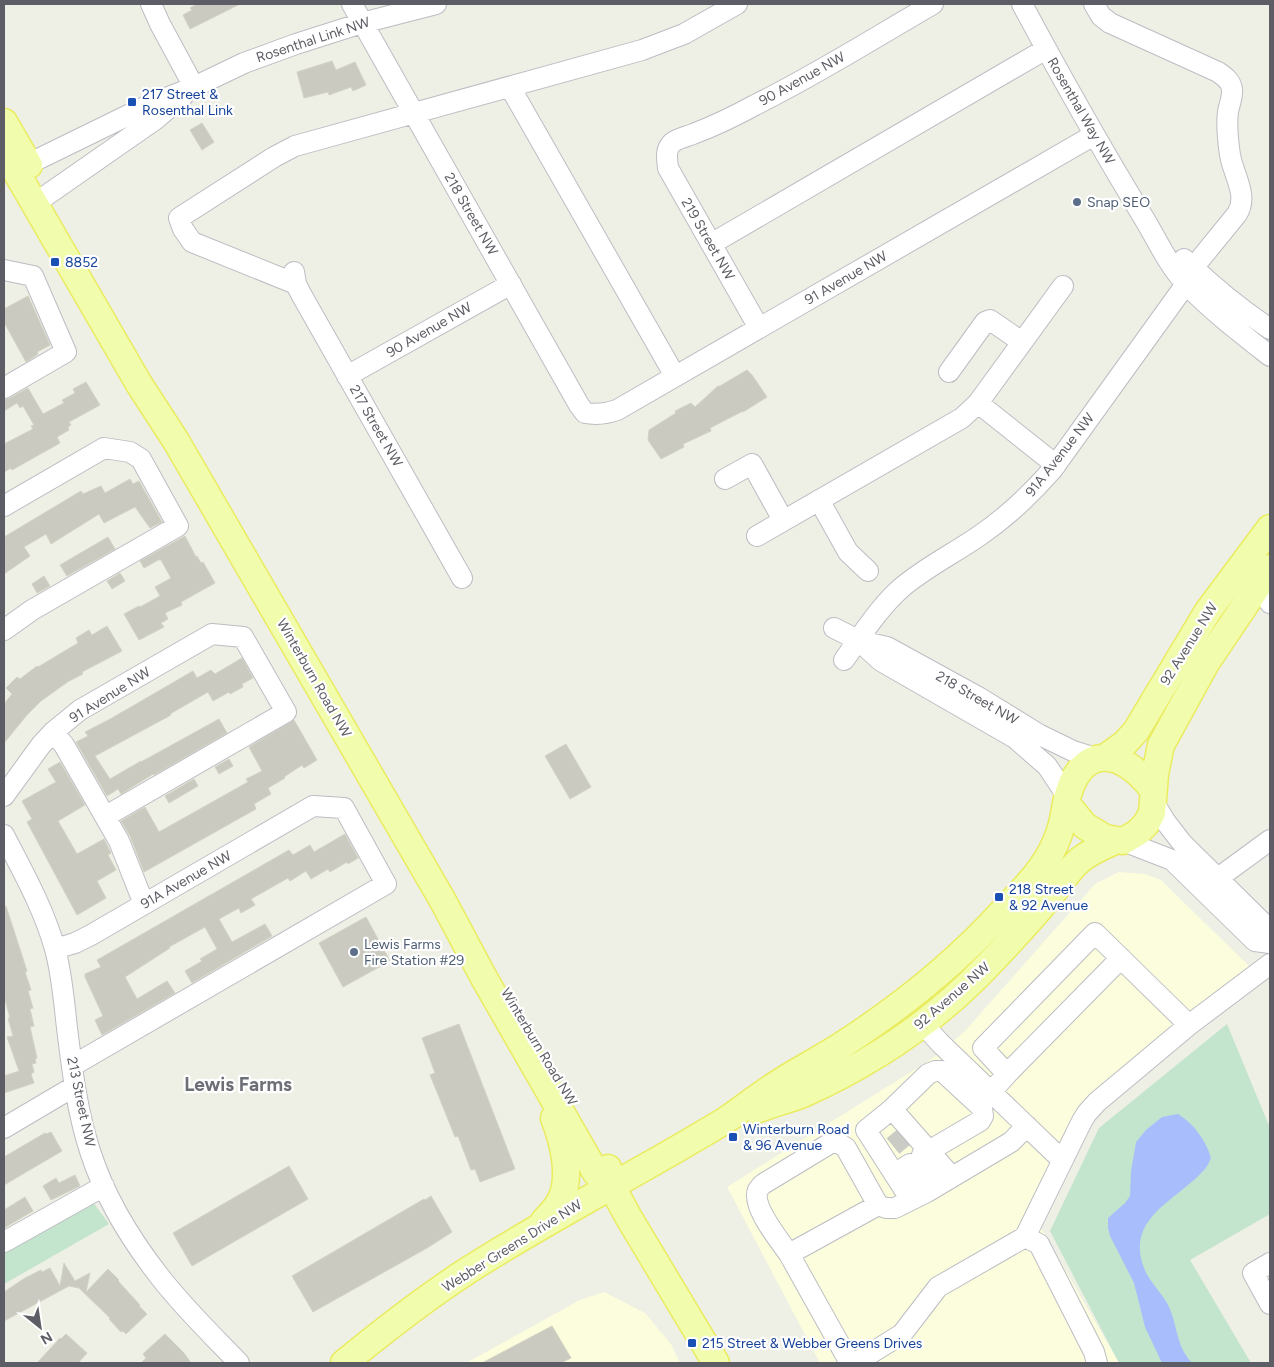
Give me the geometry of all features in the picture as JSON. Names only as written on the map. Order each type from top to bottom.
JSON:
[{"type":"main road","name":"Winterburn Road NW","points":[[4,122],[16,162],[41,200],[139,384],[176,441],[452,916],[484,978],[596,1173],[611,1185]]},
{"type":"main road","name":"92 Avenue NW","points":[[611,1185],[727,1119],[772,1087],[847,1041],[911,996],[952,963],[982,935],[1037,873],[1056,844],[1067,800],[1076,774],[1085,765],[1124,744],[1136,731],[1208,610],[1270,528]]},
{"type":"main road","name":"92 Avenue NW","points":[[727,1119],[802,1094],[854,1068],[923,1024],[953,999],[987,966],[1078,862],[1090,852],[1137,833],[1146,824],[1152,813],[1154,774],[1161,745],[1183,702],[1206,663],[1267,585]]},
{"type":"main road","points":[[1101,757],[1123,762],[1143,776],[1153,795]]},
{"type":"main road","points":[[1067,800],[1085,826],[1105,838],[1120,840]]},
{"type":"main road","name":"Winterburn Road NW","points":[[452,916],[513,999],[607,1162],[611,1185],[629,1218],[716,1363]]},
{"type":"main road","points":[[530,1059],[555,1120],[561,1141],[566,1172],[561,1199],[554,1210],[533,1232]]},
{"type":"main road","name":"Webber Greens Drive NW","points":[[344,1363],[373,1339],[466,1272],[611,1185]]},
{"type":"street","points":[[151,4],[194,87]]},
{"type":"street","name":"218 Street NW","points":[[352,4],[579,404],[585,413],[596,415]]},
{"type":"street","name":"Rosenthal Link NW","points":[[16,162],[244,64],[296,44],[362,23],[436,4]]},
{"type":"street","points":[[414,114],[656,45],[684,34],[737,4]]},
{"type":"street","name":"90 Avenue NW","points":[[668,148],[680,138],[746,110],[792,87],[933,4]]},
{"type":"street","name":"Rosenthal Way NW","points":[[1022,4],[1094,134],[1143,216],[1230,324],[1270,356]]},
{"type":"street","name":"91A Avenue NW","points":[[844,660],[881,609],[899,590],[919,573],[979,536],[1014,510],[1036,489],[1056,465],[1190,276],[1237,214],[1242,204],[1242,194],[1230,157],[1227,133],[1228,111],[1232,95],[1231,85],[1226,77],[1110,23],[1101,16],[1094,4]]},
{"type":"street","points":[[711,244],[1046,49]]},
{"type":"street","name":"Rosenthal Link NW","points":[[41,200],[156,119],[194,87]]},
{"type":"street","points":[[510,87],[675,376]]},
{"type":"street","name":"217 Street NW","points":[[414,114],[296,146],[274,157],[179,218],[183,229],[192,242],[295,278],[347,376],[462,578]]},
{"type":"street","name":"91 Avenue NW","points":[[596,415],[608,414],[617,410],[1094,134]]},
{"type":"street","name":"219 Street NW","points":[[668,148],[666,156],[668,168],[759,328]]},
{"type":"street","points":[[4,270],[33,276],[66,352],[4,388]]},
{"type":"street","name":"Rosenthal Way NW","points":[[1190,276],[1270,330]]},
{"type":"street","name":"90 Avenue NW","points":[[347,376],[511,284]]},
{"type":"street","points":[[757,536],[962,418],[978,403],[1063,286]]},
{"type":"street","points":[[949,372],[985,322],[990,320],[1022,342]]},
{"type":"street","points":[[978,403],[1056,465]]},
{"type":"street","points":[[4,506],[104,448],[130,452],[141,458],[178,526],[32,610],[4,630]]},
{"type":"street","points":[[725,479],[752,464],[783,520]]},
{"type":"street","points":[[819,500],[848,552],[868,571]]},
{"type":"street","name":"218 Street NW","points":[[834,628],[858,640],[887,647],[980,698],[1040,735],[1073,751],[1101,757]]},
{"type":"street","name":"91 Avenue NW","points":[[4,796],[53,732],[80,710],[212,634],[243,637],[286,712],[106,816]]},
{"type":"street","name":"218 Street NW","points":[[858,640],[881,661],[1015,738],[1047,766],[1067,800]]},
{"type":"street","points":[[53,732],[64,745],[106,816],[119,841],[144,904]]},
{"type":"street","points":[[1120,840],[1172,860],[1255,941],[1270,943],[1269,929],[1174,834],[1153,795]]},
{"type":"street","name":"91A Avenue NW","points":[[55,949],[90,935],[313,806],[344,808],[386,884],[72,1066]]},
{"type":"street","name":"213 Street NW","points":[[4,835],[30,884],[55,949],[63,992],[75,1086],[83,1126],[90,1152],[104,1186],[125,1225],[160,1277],[239,1363]]},
{"type":"street","points":[[1218,878],[1270,840]]},
{"type":"street","points":[[1008,1074],[983,1048],[1094,933],[1189,1025]]},
{"type":"street","points":[[991,1092],[1121,958]]},
{"type":"street","points":[[855,1363],[902,1334],[938,1287],[1025,1237],[1086,1113],[1189,1025],[1270,964]]},
{"type":"street","points":[[923,1024],[1062,1160]]},
{"type":"street","points":[[850,1363],[789,1254],[776,1237],[759,1208],[756,1197],[758,1190],[763,1184],[829,1144],[836,1143],[842,1144],[846,1148],[878,1205],[886,1208],[895,1208],[920,1171],[980,1122],[983,1116],[982,1108],[942,1071],[928,1074],[892,1109],[866,1130],[897,1142],[920,1171]]},
{"type":"street","points":[[4,1128],[75,1086]]},
{"type":"street","points":[[892,1109],[897,1142],[920,1171]]},
{"type":"street","points":[[920,1171],[1011,1142],[1028,1126]]},
{"type":"street","points":[[4,1242],[104,1186]]},
{"type":"street","points":[[789,1254],[878,1205]]},
{"type":"street","points":[[1025,1237],[1039,1244],[1094,1352],[1097,1363]]},
{"type":"street","points":[[1270,1263],[1252,1273],[1270,1304]]},
{"type":"shaded area","points":[[1119,872],[1145,874],[1161,880],[1251,968],[1082,1103],[1029,1207],[1119,1363],[820,1363],[727,1187],[933,1058],[964,1032],[1095,884]]},
{"type":"shaded area","points":[[1227,1024],[1270,1128],[1270,1214],[1190,1260],[1251,1363],[1119,1363],[1050,1231],[1099,1128]]},
{"type":"shaded area","points":[[90,1198],[109,1224],[4,1284],[4,1248]]},
{"type":"shaded area","points":[[604,1292],[645,1313],[671,1344],[680,1363],[466,1363],[580,1300]]},
{"type":"water","points":[[1178,1114],[1189,1122],[1198,1133],[1206,1145],[1211,1158],[1208,1165],[1192,1182],[1156,1212],[1147,1223],[1141,1236],[1140,1251],[1144,1268],[1167,1303],[1182,1349],[1192,1363],[1162,1363],[1145,1327],[1134,1283],[1110,1236],[1108,1218],[1130,1196],[1131,1171],[1136,1142],[1146,1130],[1162,1117]]},
{"type":"building","points":[[197,4],[240,4],[190,29],[183,15],[192,10],[190,8]]},
{"type":"building","points":[[332,61],[336,70],[355,62],[366,85],[353,91],[351,87],[329,95],[328,92],[304,98],[297,72]]},
{"type":"building","points":[[202,123],[214,142],[202,150],[190,130]]},
{"type":"building","points":[[28,296],[50,345],[37,352],[38,354],[26,362],[4,322],[4,309]]},
{"type":"building","points":[[747,370],[767,397],[743,412],[710,428],[711,431],[683,444],[684,447],[661,459],[648,440],[649,430],[676,413],[675,411],[691,403],[695,407],[718,386]]},
{"type":"building","points":[[86,382],[100,405],[69,422],[71,425],[68,427],[69,430],[57,437],[60,443],[12,470],[11,468],[4,472],[4,444],[33,429],[31,426],[34,425],[23,406],[20,408],[17,403],[4,411],[4,400],[28,388],[43,414],[64,403],[62,400],[75,393],[73,389]]},
{"type":"building","points":[[130,479],[133,484],[139,481],[162,522],[150,528],[135,507],[104,523],[99,514],[51,544],[46,534],[24,547],[30,556],[4,574],[4,537],[81,491],[83,494],[101,486],[105,493]]},
{"type":"building","points":[[185,536],[196,557],[201,563],[203,562],[215,583],[181,602],[182,605],[165,613],[168,619],[161,623],[164,627],[139,640],[124,614],[160,596],[155,587],[171,578],[161,560],[144,568],[140,561]]},
{"type":"building","points":[[108,537],[115,549],[67,576],[60,565]]},
{"type":"building","points":[[120,573],[125,581],[112,589],[107,581]]},
{"type":"building","points":[[44,576],[50,586],[37,593],[32,584]]},
{"type":"building","points":[[107,626],[122,651],[82,672],[83,674],[69,681],[41,701],[4,743],[4,704],[12,694],[6,688],[17,677],[20,679],[37,666],[78,643],[76,638],[89,630],[92,635]]},
{"type":"building","points":[[242,658],[253,678],[242,684],[243,687],[213,701],[208,692],[171,715],[95,756],[110,779],[219,719],[227,733],[121,794],[118,789],[107,796],[76,742],[88,736],[85,732],[193,671],[197,678],[211,670],[215,674]]},
{"type":"building","points":[[294,720],[317,760],[304,768],[302,765],[268,788],[271,794],[254,804],[256,809],[144,872],[130,836],[121,821],[145,807],[159,832],[248,782],[246,779],[262,771],[249,747]]},
{"type":"building","points":[[566,744],[591,787],[570,799],[545,756]]},
{"type":"building","points":[[229,759],[233,766],[219,774],[215,767]]},
{"type":"building","points":[[60,762],[85,805],[58,821],[77,854],[104,839],[111,853],[108,855],[116,870],[97,881],[106,898],[77,915],[27,822],[32,819],[22,801],[56,782],[48,769]]},
{"type":"building","points":[[194,779],[198,786],[169,803],[165,796]]},
{"type":"building","points":[[345,834],[358,858],[330,872],[328,869],[311,879],[306,871],[290,881],[288,878],[251,899],[255,905],[241,913],[239,908],[219,919],[232,942],[265,924],[272,936],[192,983],[185,971],[217,949],[205,927],[169,947],[125,977],[137,999],[167,981],[175,993],[102,1035],[95,1020],[103,1016],[85,977],[85,974],[101,967],[97,960],[289,850],[293,855],[310,845],[314,852]]},
{"type":"building","points":[[6,906],[27,971],[25,972],[31,990],[28,991],[33,1008],[30,1009],[34,1026],[30,1027],[37,1058],[35,1059],[36,1063],[32,1064],[34,1072],[31,1074],[34,1083],[4,1093],[4,1076],[19,1071],[7,1037],[13,1036],[4,996],[4,907]]},
{"type":"building","name":"Lewis Farms Fire Station #29","points":[[366,917],[390,961],[343,987],[319,943]]},
{"type":"building","points":[[459,1024],[515,1169],[480,1182],[475,1169],[471,1170],[458,1136],[455,1137],[430,1075],[435,1073],[422,1038]]},
{"type":"building","points":[[51,1132],[62,1151],[4,1185],[4,1157],[45,1133]]},
{"type":"building","points":[[289,1166],[308,1199],[192,1266],[173,1233]]},
{"type":"building","points":[[75,1175],[80,1186],[51,1200],[43,1186],[56,1178],[59,1183]]},
{"type":"building","points":[[431,1196],[452,1232],[313,1312],[292,1276]]},
{"type":"building","points":[[25,1197],[33,1211],[4,1228],[4,1210]]},
{"type":"building","points":[[64,1263],[75,1281],[90,1273],[86,1292],[108,1269],[147,1314],[126,1334],[123,1331],[121,1332],[110,1318],[79,1288],[69,1286],[4,1321],[4,1292],[25,1278],[50,1268],[60,1286]]},
{"type":"building","points":[[552,1326],[571,1358],[561,1363],[482,1363]]},
{"type":"building","points":[[66,1334],[87,1353],[78,1363],[37,1363],[60,1338]]},
{"type":"building","points":[[165,1334],[191,1363],[141,1363],[146,1358],[143,1354]]},
{"type":"tunnel","points":[[893,1146],[904,1137]]},
{"type":"place","name":"217 Street & Rosenthal Link","points":[[132,102]]},
{"type":"place","name":"Snap SEO","points":[[1077,202]]},
{"type":"place","name":"8852","points":[[55,262]]},
{"type":"place","name":"218 Street & 92 Avenue","points":[[999,897]]},
{"type":"place","name":"Lewis Farms Fire Station #29","points":[[354,952]]},
{"type":"place","name":"Winterburn Road & 96 Avenue","points":[[733,1137]]},
{"type":"place","name":"215 Street & Webber Greens Drives","points":[[692,1343]]},
{"type":"district","name":"Lewis Farms","points":[[238,1084]]}]
